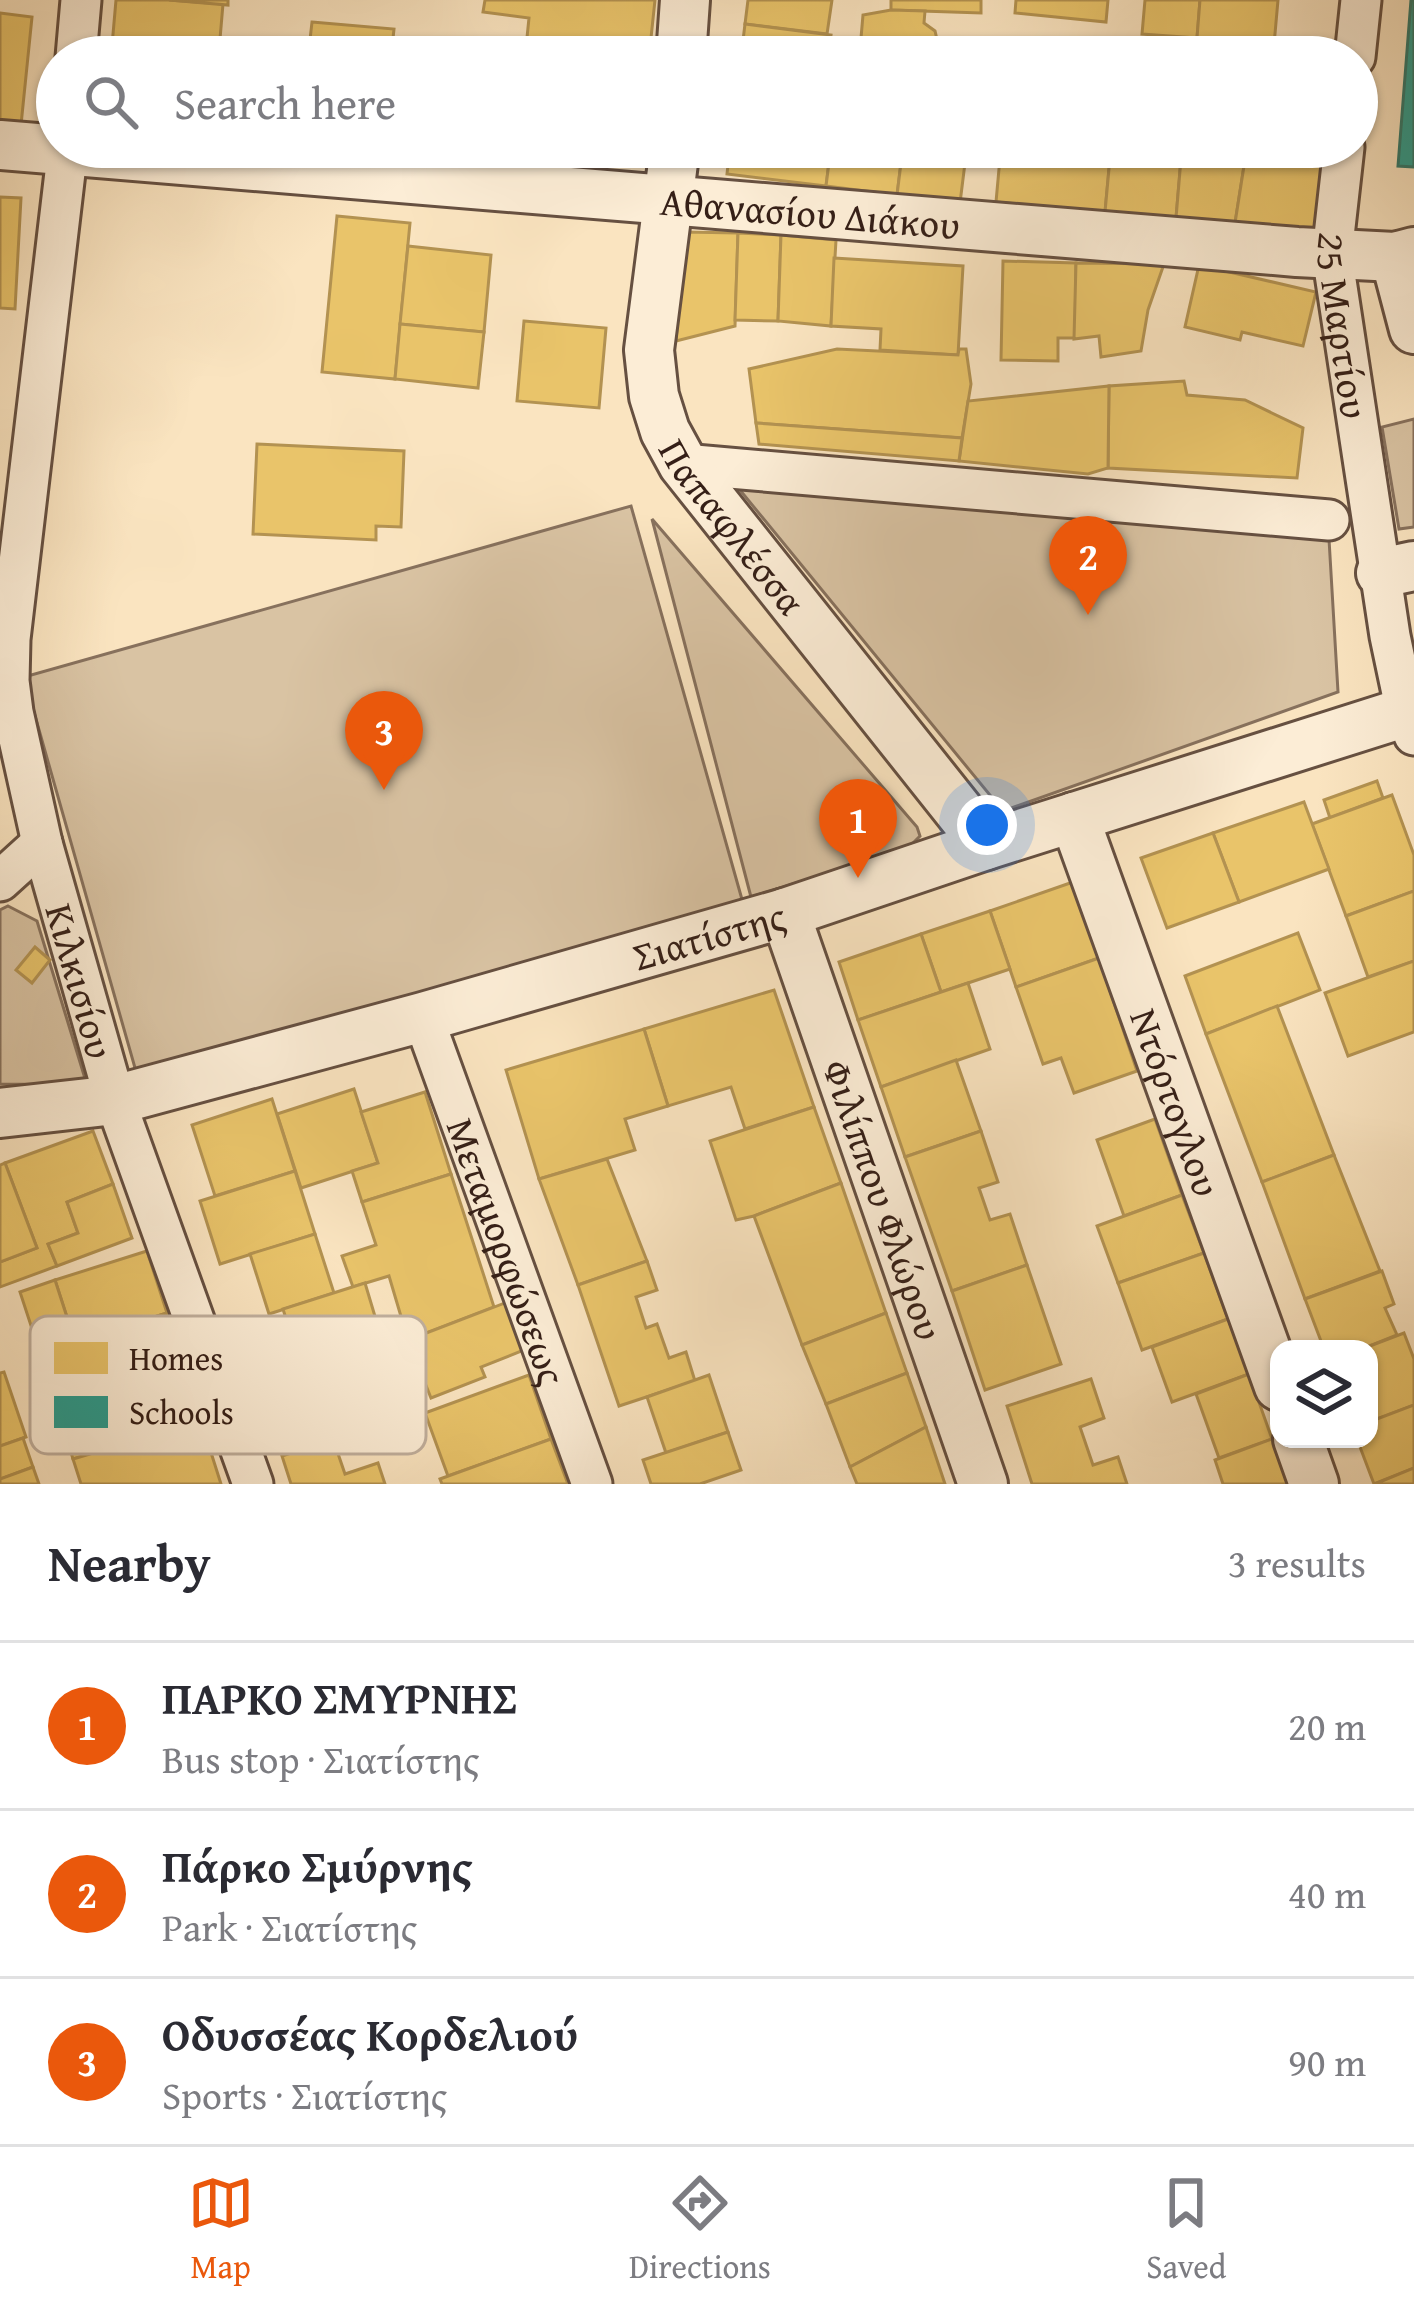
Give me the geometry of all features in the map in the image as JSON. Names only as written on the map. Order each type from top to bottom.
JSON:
[{"type":"street","points":[[78,36],[81,0]]},
{"type":"street","points":[[683,36],[685,0]]},
{"type":"street","points":[[1357,36],[1361,0]]},
{"type":"street","name":"Αθανασίου Διάκου","points":[[0,145],[36,147]]},
{"type":"street","name":"Κιλκισίου","points":[[65,168],[5,639],[9,681],[42,843],[115,1100],[193,1316]]},
{"type":"street","name":"Αθανασίου Διάκου","points":[[300,168],[1332,254],[1404,255]]},
{"type":"street","name":"Παπαφλέσσα","points":[[673,168],[649,350],[664,431],[683,464],[986,845]]},
{"type":"street","name":"25 Μαρτίου","points":[[1342,168],[1332,254],[1398,569],[1390,636],[1410,724]]},
{"type":"street","points":[[1404,255],[1414,328]]},
{"type":"street","points":[[683,464],[1329,520]]},
{"type":"street","name":"Σιατίστης","points":[[0,1113],[115,1100],[423,1017],[785,913],[1074,817],[1410,724]]},
{"type":"street","name":"Ντόρτογλου","points":[[1074,817],[1270,1361]]},
{"type":"street","points":[[0,881],[42,843]]},
{"type":"street","name":"Φιλίππου Φλώρου","points":[[785,913],[982,1484]]},
{"type":"street","name":"Μεταμορφώσεως","points":[[423,1017],[592,1484]]},
{"type":"street","points":[[1301,1448],[1314,1484]]},
{"type":"street","name":"Κιλκισίου","points":[[242,1454],[253,1484]]},
{"type":"shaded area","points":[[1414,419],[1414,527],[1399,529],[1382,427]]},
{"type":"shaded area","points":[[735,484],[1329,539],[1338,692],[1003,811]]},
{"type":"shaded area","points":[[631,506],[743,903],[137,1075],[24,677]]},
{"type":"shaded area","points":[[652,519],[917,827],[920,836],[908,848],[751,897]]},
{"type":"shaded area","points":[[8,906],[37,921],[87,1085],[0,1084],[0,910]]},
{"type":"building: Homes","points":[[116,0],[223,4],[220,36],[113,36]]},
{"type":"building: Homes","points":[[169,0],[228,0],[228,5]]},
{"type":"building: Homes","points":[[485,0],[655,0],[651,36],[527,36],[529,18],[483,12]]},
{"type":"building: Homes","points":[[748,0],[832,0],[827,34],[745,24]]},
{"type":"building: Homes","points":[[891,0],[981,0],[981,13],[891,10]]},
{"type":"building: Homes","points":[[1016,0],[1108,0],[1106,22],[1015,13]]},
{"type":"building: Homes","points":[[1145,0],[1200,0],[1197,36],[1142,34]]},
{"type":"building: Homes","points":[[1200,0],[1278,0],[1275,36],[1197,36]]},
{"type":"building: Homes","points":[[925,11],[924,23],[936,36],[861,36],[863,15]]},
{"type":"building: Homes","points":[[0,13],[32,17],[21,125],[0,123]]},
{"type":"building: Homes","points":[[312,22],[394,29],[393,36],[310,36]]},
{"type":"building: Homes","points":[[745,24],[831,35],[831,36],[744,36]]},
{"type":"building: Homes","points":[[728,168],[828,168],[826,186],[727,174]]},
{"type":"building: Homes","points":[[828,168],[900,168],[897,195],[826,186]]},
{"type":"building: Homes","points":[[900,168],[964,168],[960,203],[897,195]]},
{"type":"building: Homes","points":[[999,168],[1109,168],[1105,212],[996,202]]},
{"type":"building: Homes","points":[[1109,168],[1180,168],[1176,218],[1105,212]]},
{"type":"building: Homes","points":[[1180,168],[1244,168],[1235,223],[1176,218]]},
{"type":"building: Homes","points":[[1244,168],[1326,168],[1321,231],[1235,223]]},
{"type":"building: Homes","points":[[0,197],[21,198],[15,309],[0,308]]},
{"type":"building: Homes","points":[[337,216],[410,223],[395,379],[322,372]]},
{"type":"building: Homes","points":[[685,232],[738,233],[735,326],[676,341]]},
{"type":"building: Homes","points":[[738,233],[781,235],[778,321],[735,320]]},
{"type":"building: Homes","points":[[781,235],[836,240],[831,326],[778,321]]},
{"type":"building: Homes","points":[[408,246],[491,255],[484,332],[400,324]]},
{"type":"building: Homes","points":[[834,258],[963,266],[958,355],[880,350],[881,329],[831,326]]},
{"type":"building: Homes","points":[[1003,261],[1076,263],[1075,338],[1058,338],[1058,361],[1001,360]]},
{"type":"building: Homes","points":[[1076,263],[1164,264],[1148,310],[1141,351],[1101,357],[1099,336],[1074,339]]},
{"type":"building: Homes","points":[[1199,265],[1316,292],[1303,346],[1242,332],[1240,340],[1185,327]]},
{"type":"building: Homes","points":[[524,321],[606,328],[599,408],[517,401]]},
{"type":"building: Homes","points":[[400,324],[484,332],[478,388],[395,379]]},
{"type":"building: Homes","points":[[837,349],[958,355],[959,349],[966,349],[971,384],[962,438],[756,423],[749,369]]},
{"type":"building: Homes","points":[[1184,381],[1187,395],[1245,400],[1303,428],[1297,478],[1108,468],[1109,386]]},
{"type":"building: Homes","points":[[1109,386],[1108,468],[1088,474],[959,461],[968,401]]},
{"type":"building: Homes","points":[[756,423],[962,438],[959,461],[759,444]]},
{"type":"building: Homes","points":[[257,444],[404,451],[401,527],[376,526],[376,540],[253,534]]},
{"type":"building: Homes","points":[[1377,781],[1383,798],[1330,818],[1324,800]]},
{"type":"building: Homes","points":[[1392,795],[1414,855],[1414,891],[1346,916],[1312,824]]},
{"type":"building: Homes","points":[[1304,802],[1329,869],[1239,902],[1213,833]]},
{"type":"building: Homes","points":[[1213,833],[1239,902],[1167,928],[1141,858]]},
{"type":"building: Homes","points":[[1073,882],[1099,958],[1016,987],[990,911]]},
{"type":"building: Homes","points":[[1414,891],[1414,961],[1368,977],[1346,916]]},
{"type":"building: Homes","points":[[990,911],[1010,969],[941,992],[921,934]]},
{"type":"building: Homes","points":[[1298,933],[1320,990],[1206,1034],[1185,976]]},
{"type":"building: Homes","points":[[921,934],[941,992],[858,1020],[839,962]]},
{"type":"building: Homes","points":[[35,947],[50,960],[32,983],[16,970]]},
{"type":"building: Homes","points":[[1099,958],[1137,1071],[1074,1093],[1061,1058],[1043,1064],[1016,987]]},
{"type":"building: Homes","points":[[1414,961],[1414,1032],[1348,1056],[1325,993]]},
{"type":"building: Homes","points":[[968,983],[990,1049],[881,1087],[858,1020]]},
{"type":"building: Homes","points":[[774,990],[814,1107],[745,1129],[731,1087],[668,1106],[644,1029]]},
{"type":"building: Homes","points":[[1277,1006],[1334,1155],[1262,1182],[1206,1034]]},
{"type":"building: Homes","points":[[644,1029],[668,1106],[625,1119],[635,1150],[539,1179],[506,1070]]},
{"type":"building: Homes","points":[[956,1060],[981,1131],[905,1157],[881,1087]]},
{"type":"building: Homes","points":[[354,1089],[378,1163],[301,1188],[277,1114]]},
{"type":"building: Homes","points":[[425,1092],[451,1174],[362,1202],[352,1171],[378,1163],[361,1112]]},
{"type":"building: Homes","points":[[272,1099],[295,1171],[215,1196],[192,1125]]},
{"type":"building: Homes","points":[[814,1107],[841,1183],[736,1220],[710,1141]]},
{"type":"building: Homes","points":[[1155,1119],[1182,1195],[1124,1216],[1097,1140]]},
{"type":"building: Homes","points":[[93,1131],[113,1184],[67,1202],[78,1233],[48,1244],[57,1266],[0,1287],[0,1262],[37,1248],[5,1163]]},
{"type":"building: Homes","points":[[981,1131],[998,1182],[979,1188],[990,1220],[1010,1214],[1027,1265],[952,1291],[905,1157]]},
{"type":"building: Homes","points":[[1334,1155],[1380,1271],[1305,1299],[1262,1182]]},
{"type":"building: Homes","points":[[607,1159],[647,1261],[578,1285],[539,1179]]},
{"type":"building: Homes","points":[[5,1163],[37,1248],[0,1262],[0,1165]]},
{"type":"building: Homes","points":[[295,1171],[315,1234],[220,1264],[200,1201]]},
{"type":"building: Homes","points":[[451,1174],[494,1307],[426,1333],[426,1316],[401,1316],[389,1276],[353,1287],[342,1256],[376,1245],[362,1202]]},
{"type":"building: Homes","points":[[841,1183],[886,1313],[802,1345],[754,1216]]},
{"type":"building: Homes","points":[[113,1184],[132,1238],[57,1266],[48,1244],[78,1233],[67,1202]]},
{"type":"building: Homes","points":[[1182,1195],[1204,1253],[1118,1283],[1097,1226]]},
{"type":"building: Homes","points":[[315,1234],[334,1293],[269,1314],[250,1254]]},
{"type":"building: Homes","points":[[147,1251],[167,1313],[67,1316],[55,1280]]},
{"type":"building: Homes","points":[[1204,1253],[1228,1319],[1142,1350],[1118,1283]]},
{"type":"building: Homes","points":[[647,1261],[657,1290],[636,1297],[646,1328],[657,1324],[669,1358],[686,1352],[695,1381],[619,1406],[578,1285]]},
{"type":"building: Homes","points":[[1027,1265],[1061,1364],[985,1390],[952,1291]]},
{"type":"building: Homes","points":[[1382,1271],[1394,1304],[1385,1308],[1397,1335],[1378,1343],[1321,1340],[1305,1299]]},
{"type":"building: Homes","points":[[55,1280],[67,1316],[30,1316],[30,1322],[20,1292]]},
{"type":"building: Homes","points":[[365,1283],[375,1316],[285,1316],[283,1309]]},
{"type":"building: Homes","points":[[510,1301],[529,1348],[481,1367],[485,1377],[431,1398],[426,1385],[426,1333]]},
{"type":"building: Homes","points":[[886,1313],[907,1373],[826,1404],[802,1345]]},
{"type":"building: Homes","points":[[1228,1319],[1249,1374],[1172,1402],[1152,1347]]},
{"type":"building: Homes","points":[[1404,1333],[1414,1359],[1414,1405],[1378,1419],[1378,1343]]},
{"type":"building: Homes","points":[[4,1372],[26,1437],[0,1446],[0,1373]]},
{"type":"building: Homes","points":[[907,1373],[926,1427],[850,1467],[826,1404]]},
{"type":"building: Homes","points":[[1249,1374],[1270,1440],[1219,1458],[1196,1394]]},
{"type":"building: Homes","points":[[529,1375],[551,1439],[448,1476],[426,1413]]},
{"type":"building: Homes","points":[[709,1375],[728,1432],[666,1453],[647,1397]]},
{"type":"building: Homes","points":[[1091,1379],[1104,1418],[1080,1427],[1093,1465],[1118,1457],[1127,1484],[1032,1484],[1007,1406]]},
{"type":"building: Homes","points":[[1414,1405],[1414,1468],[1374,1484],[1360,1448],[1378,1448],[1378,1419]]},
{"type":"building: Homes","points":[[926,1427],[945,1484],[857,1484],[850,1467]]},
{"type":"building: Homes","points":[[728,1432],[741,1470],[700,1484],[651,1484],[643,1460]]},
{"type":"building: Homes","points":[[23,1438],[33,1467],[0,1479],[0,1446]]},
{"type":"building: Homes","points":[[551,1439],[568,1484],[442,1484],[440,1479]]},
{"type":"building: Homes","points":[[1270,1440],[1289,1484],[1223,1484],[1215,1460]]},
{"type":"building: Homes","points":[[90,1454],[211,1454],[221,1484],[81,1484],[73,1459]]},
{"type":"building: Homes","points":[[338,1454],[345,1474],[378,1463],[385,1484],[291,1484],[282,1456]]},
{"type":"building: Homes","points":[[33,1467],[39,1484],[0,1484],[0,1479]]},
{"type":"building: Homes","points":[[1414,1468],[1414,1484],[1375,1484]]},
{"type":"building: Schools","points":[[1414,0],[1414,167],[1398,166]]},
{"type":"place","name":"Πάρκο Σμύρνης","points":[[1088,615]]},
{"type":"place","name":"Οδυσσέας Κορδελιού","points":[[384,790]]},
{"type":"place","name":"ΠΑΡΚΟ ΣΜΥΡΝΗΣ","points":[[858,878]]}]
